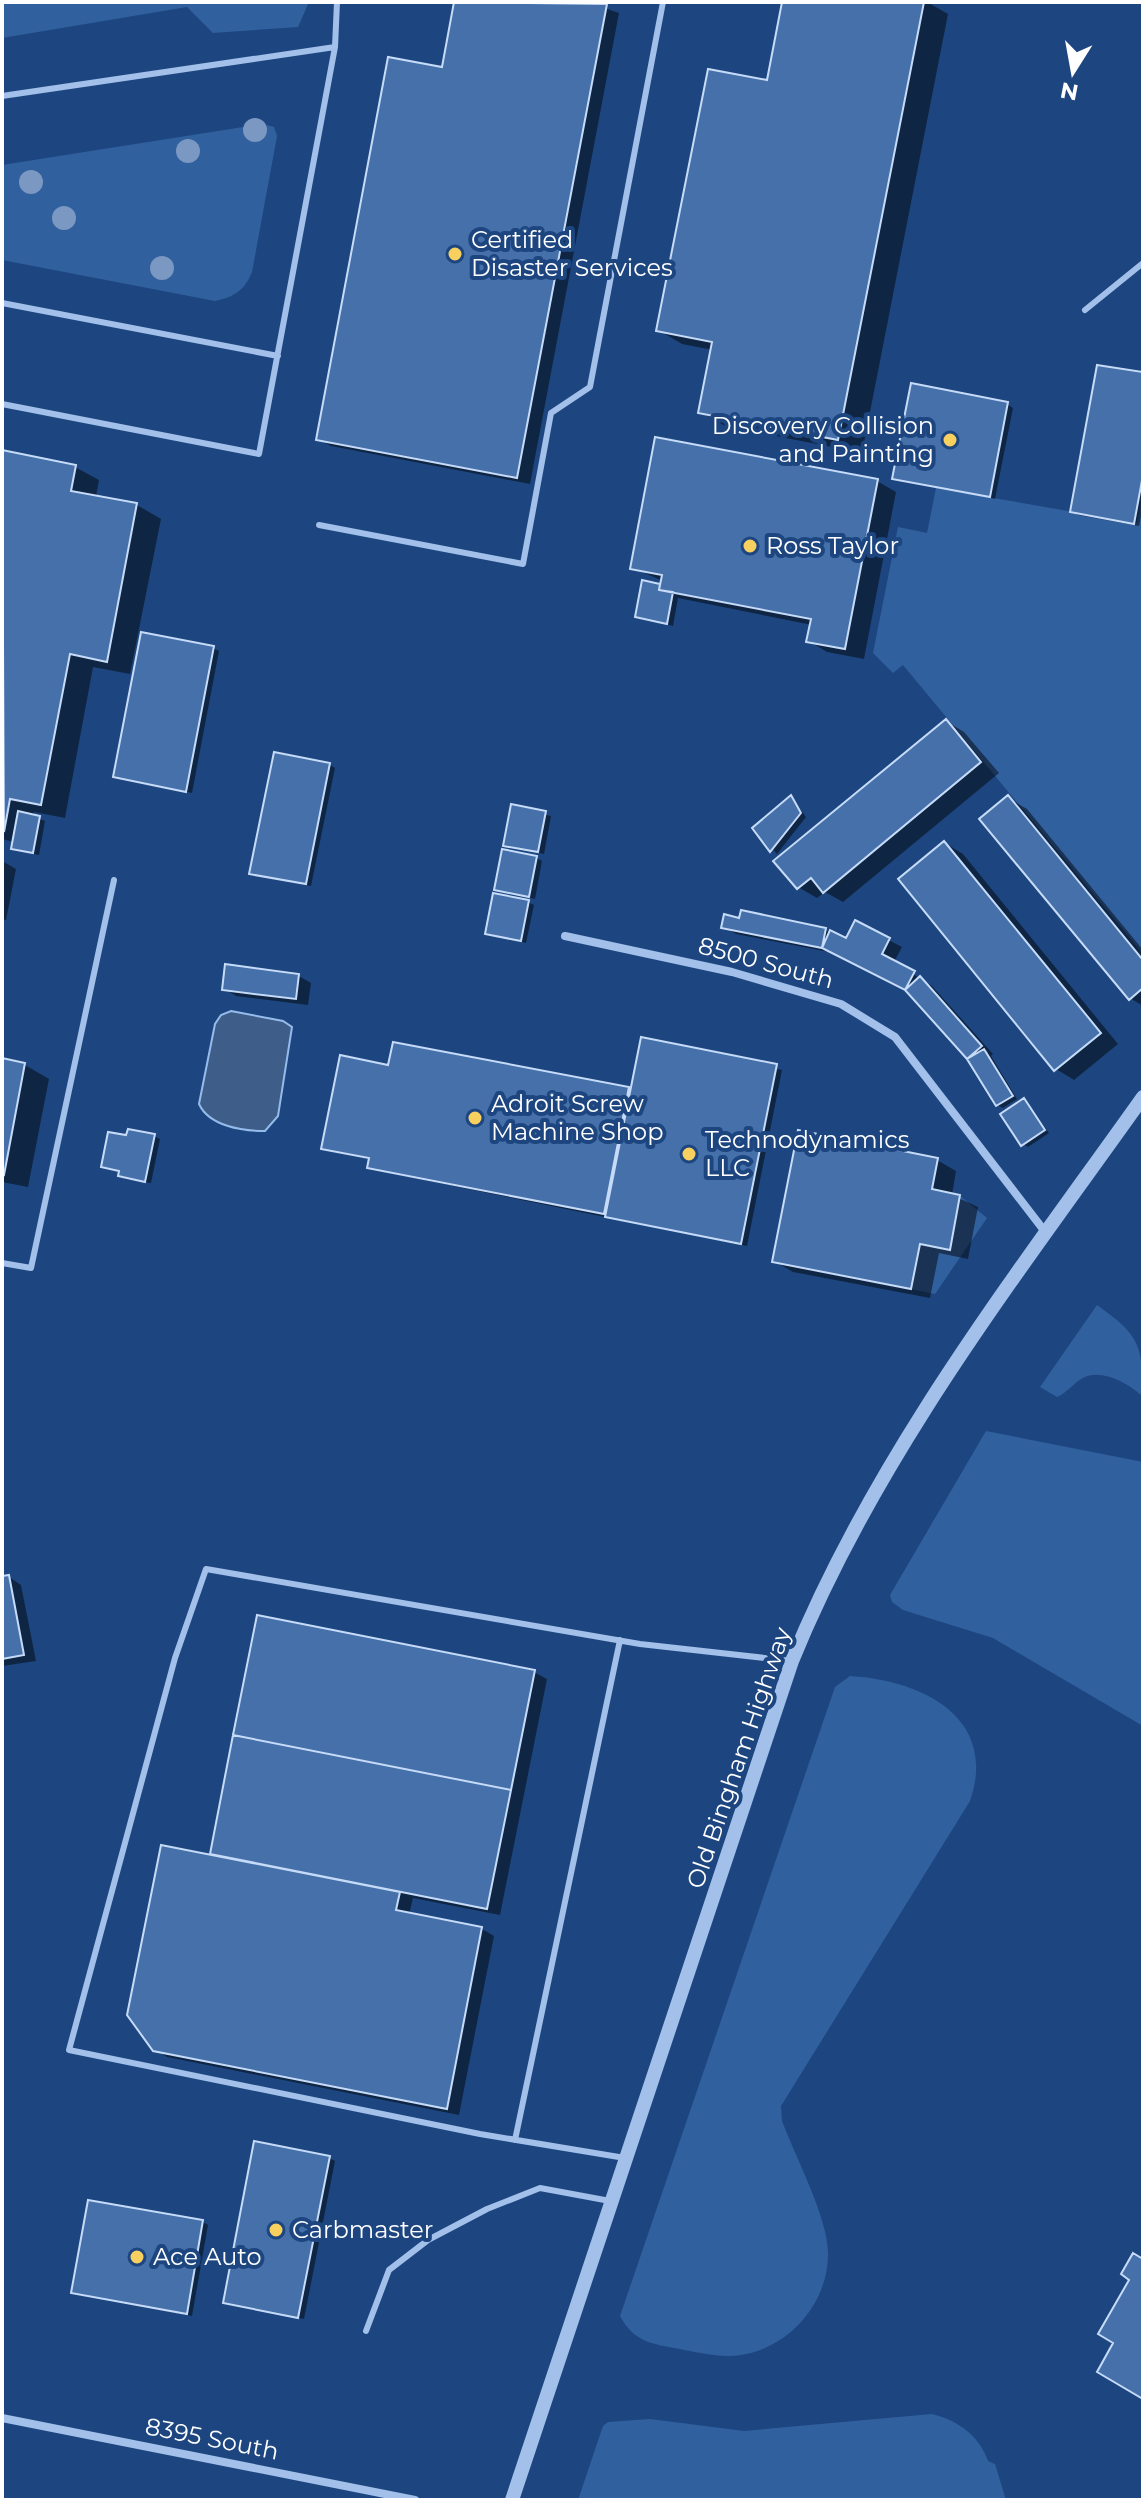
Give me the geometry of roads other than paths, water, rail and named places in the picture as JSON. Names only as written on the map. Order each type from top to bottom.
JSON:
[{"type":"street","name":"8500 South","points":[[565,936],[732,972],[841,1004],[855,1012],[895,1037],[1046,1233]]},
{"type":"street","name":"Old Bingham Highway","points":[[512,2500],[792,1661],[858,1518],[915,1424],[1143,1097]]},
{"type":"street","name":"8395 South","points":[[2,2418],[415,2500]]},
{"type":"lane","points":[[2,404],[259,454],[335,47],[337,2]]},
{"type":"lane","points":[[319,525],[523,564],[551,413],[590,387],[663,2]]},
{"type":"lane","points":[[2,96],[335,47]]},
{"type":"lane","points":[[1085,310],[1143,263]]},
{"type":"lane","points":[[2,303],[278,356]]},
{"type":"lane","points":[[2,1263],[31,1268],[114,880]]},
{"type":"lane","points":[[628,2158],[515,2140],[69,2050],[175,1658],[206,1569],[620,1640],[792,1661]]},
{"type":"lane","points":[[515,2140],[620,1640]]},
{"type":"lane","points":[[366,2331],[389,2270],[428,2240],[487,2209],[540,2188],[613,2202]]},
{"type":"place","name":"Certified Disaster Services","points":[[455,254]]},
{"type":"place","name":"Discovery Collision and Painting","points":[[950,440]]},
{"type":"place","name":"Ross Taylor","points":[[750,546]]},
{"type":"place","name":"Adroit Screw Machine Shop","points":[[475,1118]]},
{"type":"place","name":"Technodynamics LLC","points":[[689,1154]]},
{"type":"place","name":"Carbmaster","points":[[276,2230]]},
{"type":"place","name":"Ace Auto","points":[[137,2257]]}]
